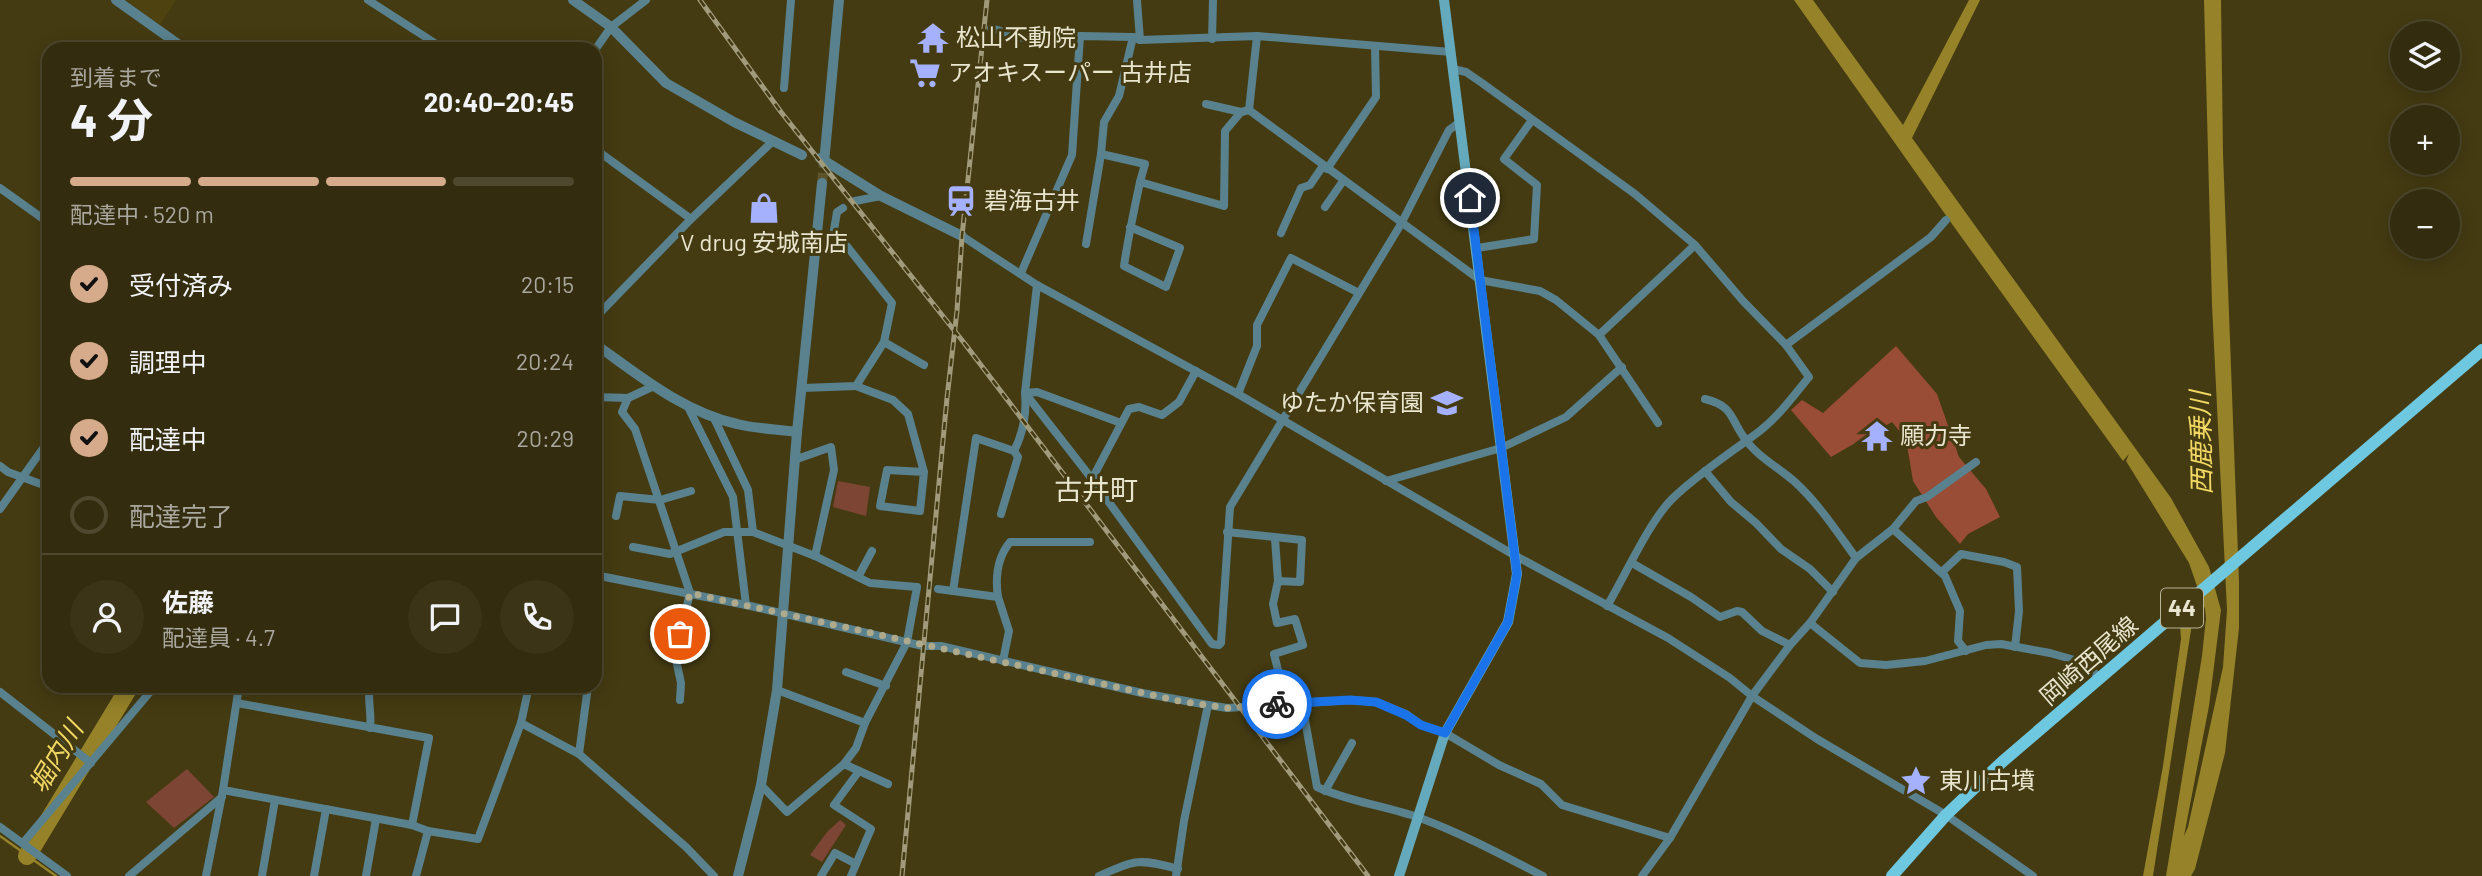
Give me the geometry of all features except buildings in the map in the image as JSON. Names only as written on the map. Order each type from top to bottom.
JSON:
[{"type":"main road","points":[[1399,876],[1445,733],[1508,622],[1516,586],[1502,448],[1444,0]]},
{"type":"main road","name":"岡崎西尾線","points":[[1892,876],[1946,815],[2002,762],[2482,351]]},
{"type":"street","points":[[116,0],[175,42]]},
{"type":"street","points":[[368,0],[433,42]]},
{"type":"street","points":[[573,0],[611,27],[666,83],[802,155]]},
{"type":"street","points":[[601,42],[611,27],[646,0]]},
{"type":"street","points":[[783,88],[791,0]]},
{"type":"street","points":[[839,0],[823,160],[881,196],[962,236],[1037,285],[1238,394],[1514,555],[1668,638],[1817,740],[1946,815],[2033,876]]},
{"type":"street","points":[[1086,244],[1104,122],[1119,96],[1137,38],[1137,0]]},
{"type":"street","points":[[1212,39],[1213,0]]},
{"type":"street","points":[[991,28],[1032,41],[1080,36],[1212,39],[1257,36],[1451,52]]},
{"type":"street","points":[[1021,273],[1072,155],[1080,36]]},
{"type":"street","points":[[1140,182],[1224,206],[1225,131],[1245,111],[1257,36]]},
{"type":"street","points":[[1281,233],[1301,188],[1310,185],[1325,168],[1376,97],[1375,46]]},
{"type":"street","points":[[1453,69],[1474,77],[1636,194],[1695,245],[1743,301],[1786,345],[1808,377],[1786,406],[1752,437],[1705,471],[1671,501],[1607,606]]},
{"type":"street","points":[[1206,104],[1245,111],[1480,280],[1539,291],[1556,300],[1599,335],[1658,423]]},
{"type":"street","points":[[1477,248],[1534,240],[1537,185],[1504,159],[1532,120]]},
{"type":"street","points":[[1025,393],[1216,646],[1221,643],[1230,507],[1401,224],[1449,130],[1460,122]]},
{"type":"street","points":[[602,311],[691,219],[773,141]]},
{"type":"street","points":[[602,154],[691,219]]},
{"type":"street","points":[[1101,154],[1145,164],[1130,227],[1124,266],[1166,287],[1180,248],[1130,227]]},
{"type":"street","points":[[1325,207],[1343,181]]},
{"type":"street","points":[[738,876],[761,785],[777,690],[785,615],[797,432],[822,183]]},
{"type":"street","points":[[0,188],[42,217]]},
{"type":"street","points":[[855,201],[881,196]]},
{"type":"street","points":[[843,208],[837,212],[834,230],[892,303],[884,342],[856,386]]},
{"type":"street","points":[[1786,345],[1931,237],[1946,220]]},
{"type":"street","points":[[1599,335],[1695,245]]},
{"type":"street","points":[[1238,394],[1257,346],[1257,325],[1291,258],[1359,293]]},
{"type":"street","points":[[1014,451],[1020,440],[1026,405],[1037,285]]},
{"type":"street","points":[[884,342],[924,365]]},
{"type":"street","points":[[602,349],[654,386],[687,405],[738,424],[797,432]]},
{"type":"street","points":[[1386,481],[1502,448],[1566,417],[1622,367]]},
{"type":"street","points":[[1092,480],[1129,409],[1139,407],[1161,415],[1180,402],[1196,371]]},
{"type":"street","points":[[602,397],[628,398],[654,386]]},
{"type":"street","points":[[803,388],[856,386],[893,400],[908,414],[924,472],[920,511],[880,506],[887,470],[924,472]]},
{"type":"street","points":[[1025,393],[1037,392],[1121,423]]},
{"type":"street","points":[[628,398],[622,412],[635,429],[690,593],[675,655],[681,683],[680,700]]},
{"type":"street","points":[[1705,399],[1728,409],[1745,440],[1796,483],[1832,523],[1856,558]]},
{"type":"street","points":[[687,405],[733,497],[746,605]]},
{"type":"street","points":[[713,416],[748,490],[753,533]]},
{"type":"street","points":[[953,591],[976,438],[1014,451],[1018,457],[1001,514]]},
{"type":"street","points":[[797,460],[831,447],[835,470],[815,556]]},
{"type":"street","points":[[0,509],[42,450]]},
{"type":"street","points":[[1642,876],[1670,838],[1752,696],[1790,645],[1810,624],[1856,558],[1893,528],[1916,501],[1933,493],[1976,462]]},
{"type":"street","points":[[0,466],[42,485]]},
{"type":"street","points":[[1705,471],[1731,502],[1781,549],[1810,569],[1833,592]]},
{"type":"street","points":[[616,516],[620,496],[660,500],[691,491]]},
{"type":"street","points":[[1893,528],[1945,576],[1960,611],[1958,641],[1966,652]]},
{"type":"street","points":[[633,547],[670,554],[724,532],[753,533],[815,556],[870,583],[916,587],[907,642],[865,723],[856,748],[844,764],[787,812],[761,785]]},
{"type":"street","points":[[1227,532],[1302,540],[1300,582],[1278,581]]},
{"type":"street","points":[[1275,539],[1278,581],[1273,604],[1277,622],[1295,619],[1303,645],[1274,653],[1286,703]]},
{"type":"street","points":[[1003,661],[1009,631],[996,582],[1001,554],[1010,542],[1090,542]]},
{"type":"street","points":[[858,577],[872,551]]},
{"type":"street","points":[[1942,572],[1961,554],[2017,567],[2019,611],[2015,647]]},
{"type":"street","points":[[1632,563],[1720,617],[1742,612],[1762,631],[1790,645]]},
{"type":"street","points":[[602,576],[746,605],[907,642],[941,646],[1208,705],[1227,708],[1350,700],[1376,702],[1421,725],[1445,733],[1499,765],[1541,784],[1562,805],[1670,838]]},
{"type":"street","points":[[938,589],[998,597]]},
{"type":"street","points":[[1810,624],[1860,663],[1886,665],[1925,661],[1986,645],[2015,647],[2078,661],[2101,678]]},
{"type":"street","points":[[846,672],[886,685]]},
{"type":"street","points":[[777,690],[865,723]]},
{"type":"street","points":[[0,692],[91,763]]},
{"type":"street","points":[[23,843],[149,693]]},
{"type":"street","points":[[206,876],[223,793],[238,693]]},
{"type":"street","points":[[368,693],[372,713],[370,728]]},
{"type":"street","points":[[129,876],[223,793],[326,809],[478,839],[521,723],[527,693]]},
{"type":"street","points":[[579,754],[587,693]]},
{"type":"street","points":[[237,703],[429,738],[412,825]]},
{"type":"street","points":[[1302,703],[1317,787],[1418,817],[1474,839],[1542,876]]},
{"type":"street","points":[[1099,876],[1129,863],[1149,861],[1177,872],[1184,821],[1208,705]]},
{"type":"street","points":[[521,723],[579,754],[686,847],[713,876]]},
{"type":"street","points":[[1325,791],[1352,743]]},
{"type":"street","points":[[844,764],[888,784]]},
{"type":"street","points":[[851,876],[871,829],[834,805],[859,771]]},
{"type":"street","points":[[262,876],[275,800]]},
{"type":"street","points":[[314,876],[326,809]]},
{"type":"street","points":[[366,876],[376,819]]},
{"type":"street","points":[[0,827],[67,876]]},
{"type":"street","points":[[416,876],[428,831]]},
{"type":"street","points":[[821,876],[835,853],[856,864]]},
{"type":"shaded area","points":[[127,0],[176,0],[160,25]]},
{"type":"shaded area","points":[[1794,0],[1813,0],[1903,125],[1969,0],[1980,0],[1912,138],[2171,498],[2209,567],[2221,610],[2209,706],[2184,836],[2223,667],[2227,610],[2212,305],[2204,0],[2221,0],[2223,153],[2239,628],[2225,753],[2191,876],[2166,876],[2206,618],[2189,563],[2126,461],[2129,454],[2123,461]]},
{"type":"shaded area","points":[[1896,346],[1937,394],[1959,457],[1986,489],[2000,517],[1968,534],[1960,544],[1936,517],[1913,481],[1906,439],[1892,422],[1831,457],[1791,410],[1802,400],[1823,413]]},
{"type":"shaded area","points":[[838,481],[870,487],[866,516],[833,507]]},
{"type":"shaded area","points":[[2193,617],[2153,876],[2143,876],[2163,766],[2181,639],[2180,626]]},
{"type":"shaded area","points":[[187,769],[214,797],[174,828],[146,802]]},
{"type":"shaded area","points":[[840,820],[846,825],[822,862],[810,855],[827,832]]},
{"type":"waterway","points":[[2189,622],[2192,605]]},
{"type":"waterway","name":"堀内川","points":[[27,856],[126,693]]},
{"type":"waterway","name":"堀内川","points":[[0,836],[56,876]]},
{"type":"tunnel","points":[[822,183],[824,163]]},
{"type":"railway","points":[[700,0],[781,112],[965,344],[1368,876]]},
{"type":"railway","points":[[902,876],[987,0]]},
{"type":"way so far","points":[[680,634],[690,593],[923,646],[941,646],[1184,702],[1227,708],[1277,704]]},
{"type":"place","name":"松山不動院","points":[[933,38]]},
{"type":"place","name":"アオキスーパー 古井店","points":[[925,73]]},
{"type":"place","name":"碧海古井","points":[[961,201]]},
{"type":"place","name":"V drug 安城南店","points":[[764,208]]},
{"type":"place","name":"ゆたか保育園","points":[[1447,403]]},
{"type":"place","name":"願力寺","points":[[1877,436]]},
{"type":"place","name":"東川古墳","points":[[1916,781]]},
{"type":"district","name":"古井町","points":[[1096,490]]},
{"type":"route","points":[[1277,704],[1350,700],[1376,702],[1421,725],[1445,733],[1508,622],[1517,574],[1470,198]]},
{"type":"water label","name":"西鹿乗川","points":[[2201,443]]}]
